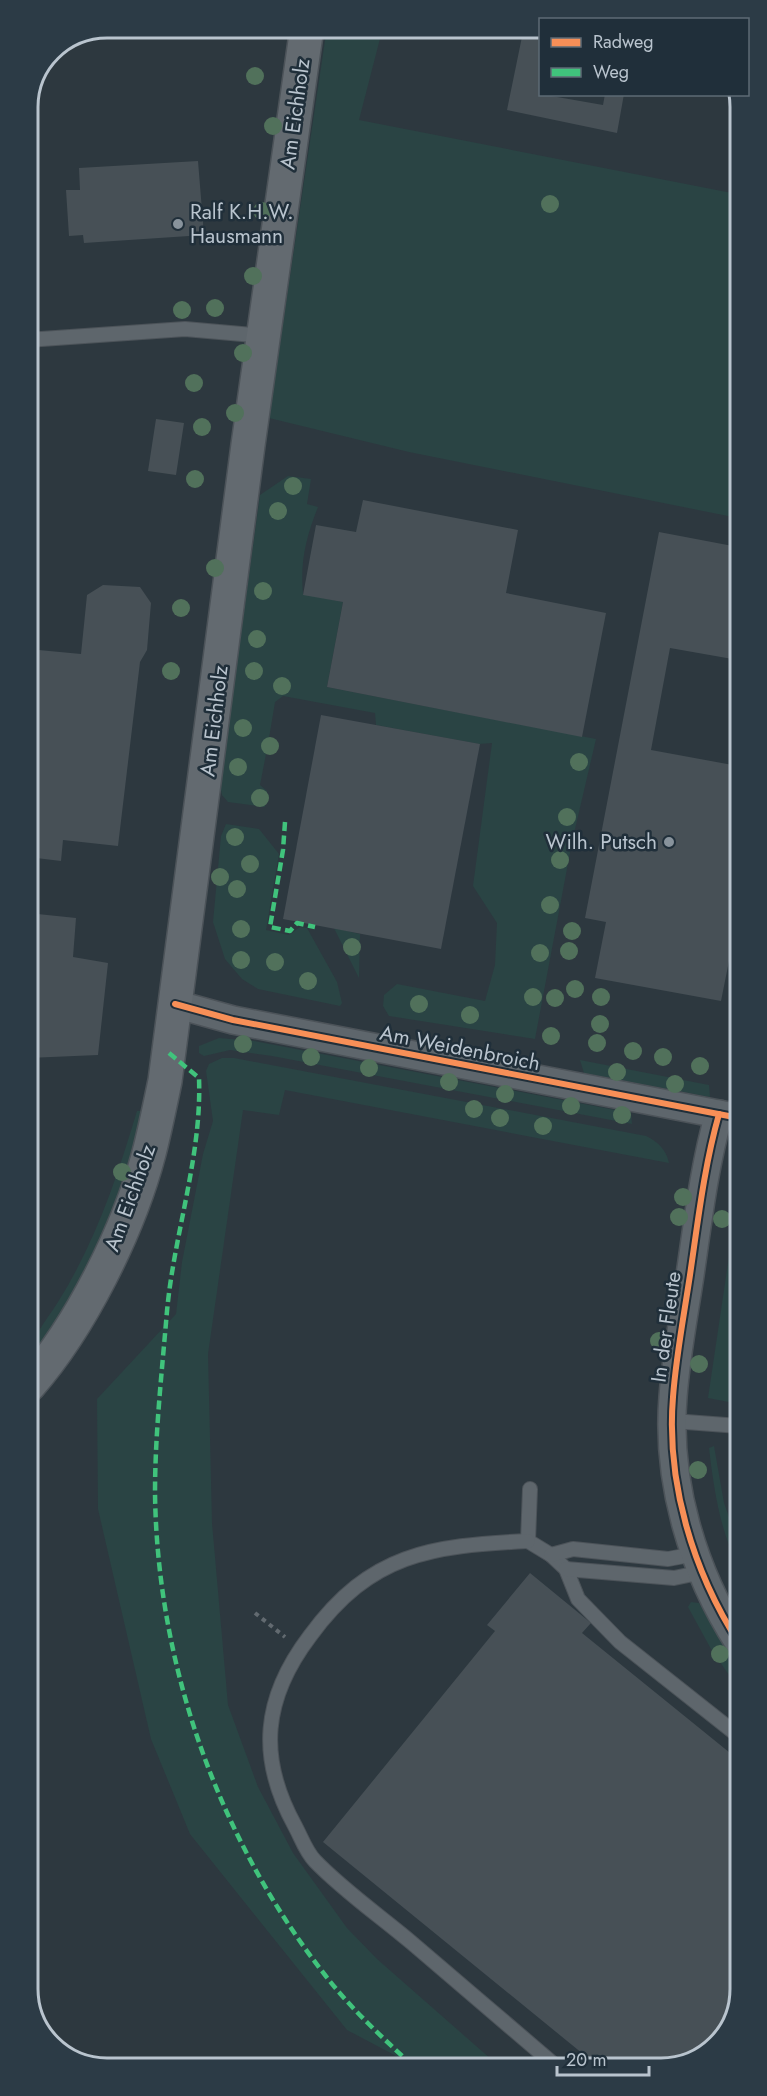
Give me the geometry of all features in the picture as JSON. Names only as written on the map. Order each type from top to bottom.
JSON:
[{"type":"main road","name":"Am Eichholz","points":[[37,1373],[74,1321],[105,1266],[130,1210],[151,1144],[165,1082],[306,37]]},
{"type":"street","name":"Am Weidenbroich","points":[[176,1004],[233,1020],[729,1116]]},
{"type":"street","name":"In der Fleute","points":[[729,1116],[708,1154],[673,1397],[672,1446],[678,1482],[699,1563],[730,1628]]},
{"type":"lane","points":[[38,339],[185,329],[265,336]]},
{"type":"lane","points":[[673,1421],[730,1425]]},
{"type":"lane","points":[[528,1541],[530,1489]]},
{"type":"lane","points":[[546,2058],[314,1859],[284,1806],[270,1758],[270,1717],[282,1682],[300,1649],[332,1606],[373,1572],[418,1553],[528,1541],[551,1555],[566,1569],[578,1599],[620,1642],[730,1729]]},
{"type":"lane","points":[[551,1555],[573,1549],[699,1563]]},
{"type":"lane","points":[[566,1569],[674,1578],[699,1563]]},
{"type":"path","points":[[255,1613],[300,1649]]},
{"type":"green space","points":[[325,37],[380,37],[359,120],[730,193],[730,516],[409,452],[269,418]]},
{"type":"green space","points":[[288,476],[311,479],[307,504],[318,507],[305,550],[302,571],[303,594],[343,602],[327,687],[596,739],[572,842],[535,1039],[389,1016],[383,1006],[384,995],[397,984],[485,1001],[495,965],[497,923],[473,886],[492,743],[479,744],[376,725],[375,713],[283,696],[275,702],[268,744],[275,746],[274,750],[267,749],[260,785],[267,791],[265,807],[228,802],[222,795],[220,785],[260,495]]},
{"type":"green space","points":[[226,824],[259,829],[279,854],[266,930],[289,935],[300,927],[307,928],[337,982],[342,1003],[340,1006],[258,989],[242,979],[225,959],[213,922],[221,836]]},
{"type":"green space","points":[[334,928],[360,934],[359,978]]},
{"type":"green space","points":[[219,1038],[254,1041],[631,1113],[632,1124],[272,1056],[230,1050],[204,1056],[199,1053],[199,1046]]},
{"type":"green space","points":[[222,1058],[234,1058],[646,1136],[661,1146],[668,1158],[669,1163],[285,1090],[279,1115],[243,1110],[208,1354],[212,1523],[228,1705],[258,1787],[293,1853],[347,1928],[377,1959],[490,2058],[400,2058],[347,2030],[190,1834],[151,1739],[98,1509],[97,1399],[176,1314],[182,1262],[203,1154],[213,1121],[206,1071],[209,1064]]},
{"type":"green space","points":[[580,1060],[709,1085],[710,1097],[584,1073]]},
{"type":"green space","points":[[137,1111],[144,1111],[123,1181],[98,1243],[84,1272],[37,1350],[37,1334],[83,1257],[121,1161]]},
{"type":"green space","points":[[730,1250],[730,1402],[708,1398]]},
{"type":"green space","points":[[714,1446],[724,1503],[730,1520],[730,1548],[719,1510],[709,1448]]},
{"type":"green space","points":[[691,1602],[699,1603],[730,1654],[730,1677],[711,1649],[688,1607]]},
{"type":"building","points":[[522,38],[539,38],[539,96],[603,105],[605,96],[624,96],[617,133],[507,110]]},
{"type":"building","points":[[198,161],[204,235],[84,243],[83,235],[69,236],[66,190],[80,190],[79,168]]},
{"type":"building","points":[[156,419],[184,423],[176,475],[148,471]]},
{"type":"building","points":[[363,500],[518,530],[506,593],[606,613],[582,737],[327,687],[343,602],[303,595],[316,525],[356,532]]},
{"type":"building","name":"Wilh. Putsch","points":[[659,532],[730,545],[730,659],[670,648],[651,750],[730,765],[730,956],[721,1001],[595,978],[606,922],[585,918]]},
{"type":"building","points":[[103,585],[140,587],[151,603],[147,650],[140,662],[118,846],[63,840],[61,861],[38,858],[38,650],[81,654],[87,595]]},
{"type":"building","points":[[321,715],[480,744],[441,949],[283,919]]},
{"type":"building","points":[[38,914],[76,918],[73,957],[108,963],[98,1055],[37,1058]]},
{"type":"building","points":[[530,1573],[591,1623],[582,1633],[730,1753],[730,1989],[728,2003],[726,2012],[715,2031],[699,2047],[687,2053],[669,2058],[588,2058],[323,1842],[495,1631],[487,1625]]},
{"type":"marked path","points":[[285,822],[283,850],[270,927],[290,931],[297,923],[315,927]]},
{"type":"marked path","points":[[169,1053],[199,1078],[199,1107],[192,1166],[175,1253],[167,1311],[155,1470],[159,1558],[168,1622],[182,1685],[201,1748],[225,1809],[254,1867],[287,1923],[346,2000],[405,2058]]},
{"type":"cycle path","points":[[175,1004],[233,1020],[730,1116]]},
{"type":"cycle path","points":[[719,1114],[705,1174],[680,1336],[674,1382],[672,1429],[674,1461],[686,1525],[708,1587],[730,1628]]},
{"type":"place","name":"Ralf K.H.W. Hausmann","points":[[178,224]]},
{"type":"place","name":"Wilh. Putsch","points":[[669,842]]}]
